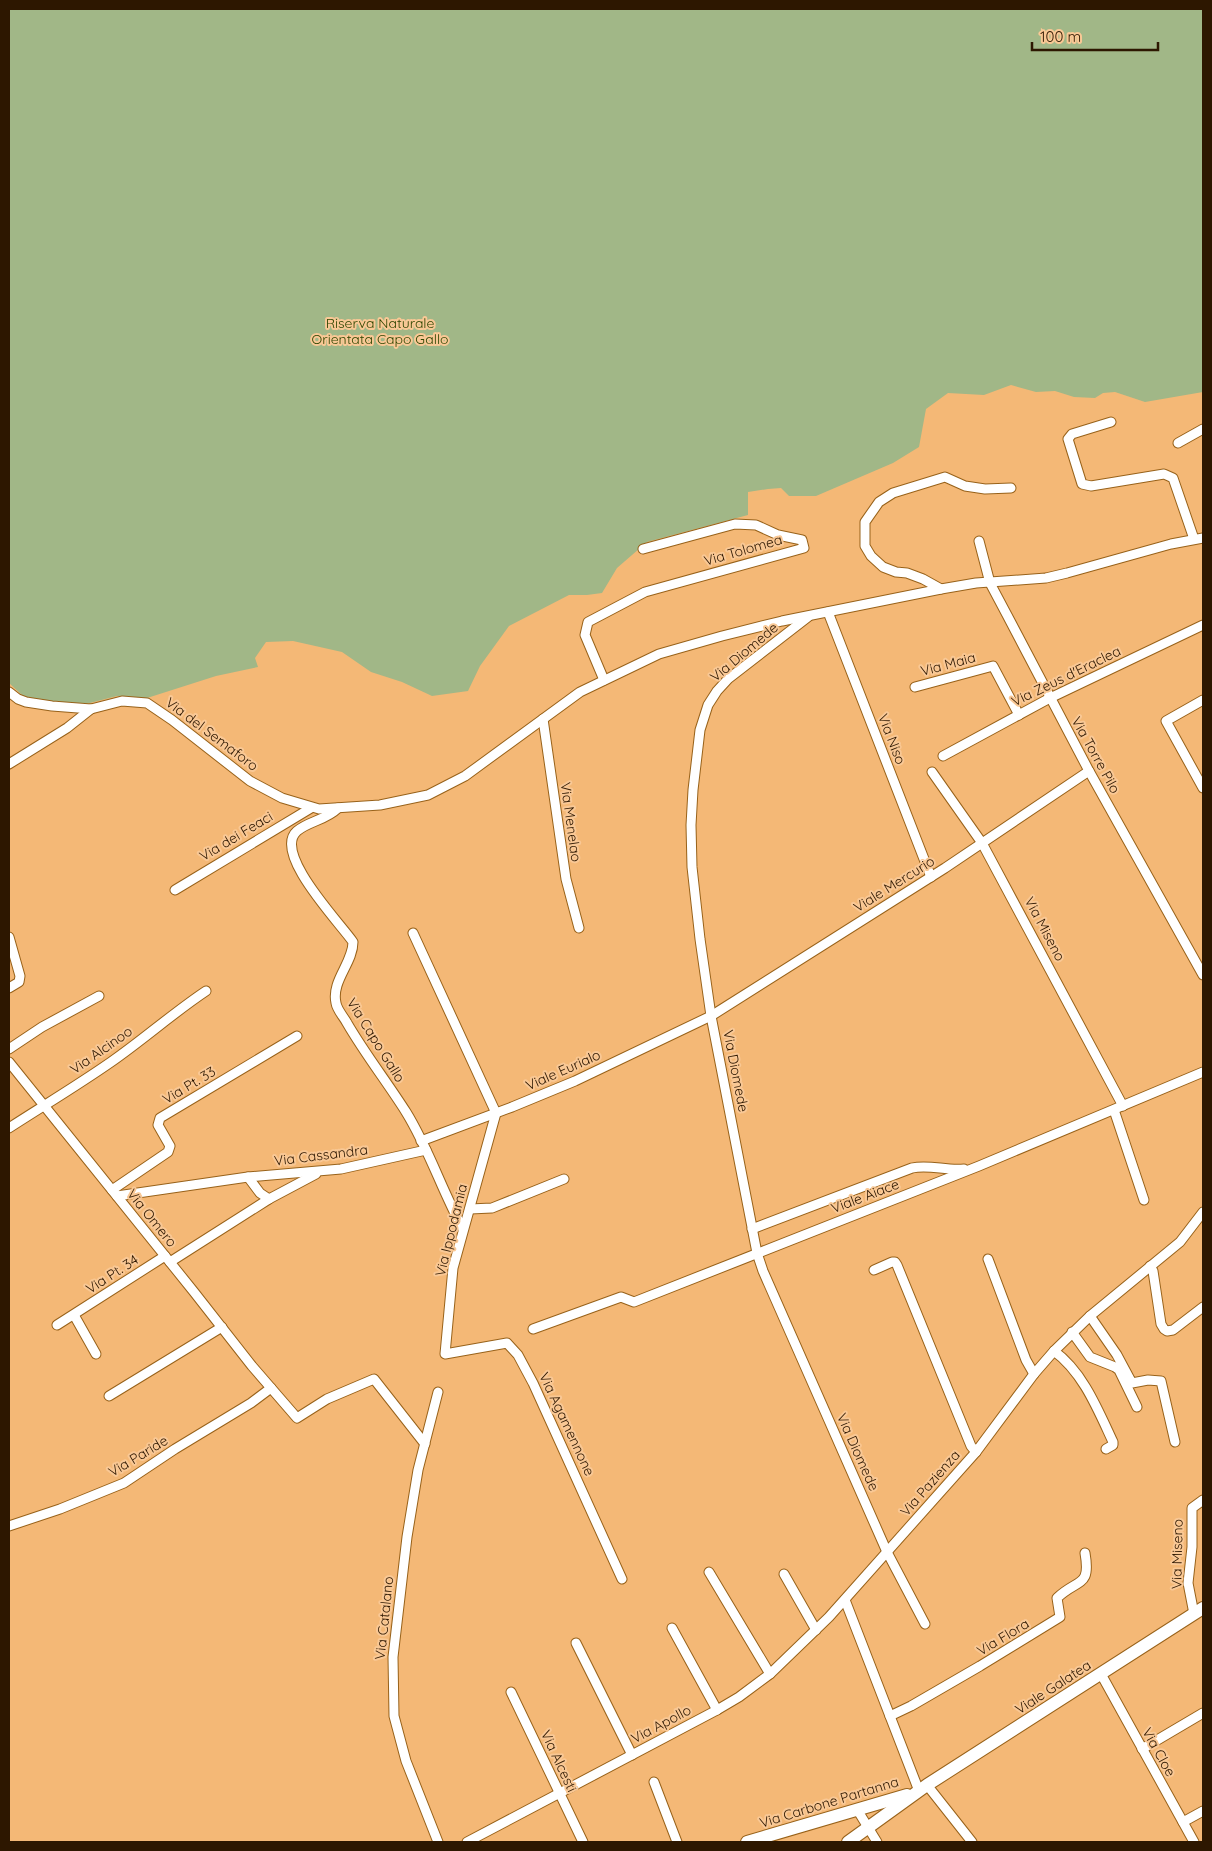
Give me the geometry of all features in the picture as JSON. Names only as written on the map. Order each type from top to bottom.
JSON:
[{"type":"main road","name":"Viale Galatea","points":[[923,1788],[1201,1610]]},
{"type":"main road","name":"Via Carbone Partanna","points":[[748,1842],[858,1811],[923,1788]]},
{"type":"main road","points":[[848,1842],[923,1788]]},
{"type":"street","points":[[338,808],[380,805],[428,795],[465,776],[580,692],[658,654],[722,636],[809,616],[942,589],[976,583],[1046,578],[1060,575],[1199,538],[1173,478],[1164,474],[1091,486],[1082,484],[1068,439],[1072,434],[1111,422]]},
{"type":"street","points":[[1178,443],[1203,428]]},
{"type":"street","points":[[942,589],[923,578],[907,572],[896,572],[883,566],[871,556],[865,546],[865,522],[879,502],[893,493],[945,476],[965,486],[985,489],[1011,488]]},
{"type":"street","name":"Via Tolomea","points":[[604,680],[585,635],[588,622],[645,592],[804,548],[802,540],[778,535],[756,526],[735,524],[643,549]]},
{"type":"street","name":"Via Torre Pilo","points":[[979,541],[990,583],[1089,771],[1203,975]]},
{"type":"street","name":"Via Niso","points":[[828,612],[931,877]]},
{"type":"street","name":"Via Diomede","points":[[809,616],[793,630],[775,641],[722,685],[708,705],[700,730],[693,790],[691,834],[696,906],[712,1016],[757,1253],[763,1271],[887,1552],[926,1624]]},
{"type":"street","name":"Via Zeus d'Eraclea","points":[[943,756],[1050,698],[1203,625]]},
{"type":"street","name":"Via Maia","points":[[915,687],[993,666],[1019,715]]},
{"type":"street","name":"Via del Semaforo","points":[[9,692],[18,699],[35,704],[91,709],[122,701],[147,703],[172,720],[250,781],[282,798],[311,808],[338,808]]},
{"type":"street","points":[[1203,700],[1166,721],[1203,788]]},
{"type":"street","points":[[9,764],[67,728],[91,709]]},
{"type":"street","name":"Via Menelao","points":[[543,719],[566,879],[579,928]]},
{"type":"street","name":"Viale Mercurio","points":[[712,1016],[931,877],[1089,771]]},
{"type":"street","name":"Via Miseno","points":[[932,772],[982,843],[1024,917],[1123,1106]]},
{"type":"street","name":"Via dei Feaci","points":[[174,890],[311,808]]},
{"type":"street","name":"Via Capo Gallo","points":[[338,808],[331,815],[296,832],[291,842],[293,853],[303,878],[353,942],[353,950],[336,989],[336,1004],[353,1034],[406,1113],[424,1146],[448,1203],[463,1229]]},
{"type":"street","points":[[413,933],[496,1114]]},
{"type":"street","points":[[9,937],[20,976],[19,982],[9,988]]},
{"type":"street","name":"Via Alcinoo","points":[[9,1128],[110,1063],[178,1010],[206,991]]},
{"type":"street","points":[[9,1050],[42,1027],[99,996]]},
{"type":"street","name":"Viale Eurialo","points":[[424,1146],[576,1081],[712,1016]]},
{"type":"street","name":"Via Pt. 33","points":[[114,1193],[168,1152],[170,1146],[158,1125],[160,1118],[298,1036]]},
{"type":"street","name":"Via Omero","points":[[9,1062],[222,1328],[297,1418],[327,1399],[374,1379],[425,1444]]},
{"type":"street","name":"Viale Aiace","points":[[533,1329],[621,1297],[634,1302],[979,1166],[1203,1072]]},
{"type":"street","points":[[1114,1110],[1144,1200]]},
{"type":"street","name":"Via Ippodamia","points":[[445,1354],[453,1268],[496,1114]]},
{"type":"street","name":"Via Cassandra","points":[[248,1177],[341,1169],[424,1146]]},
{"type":"street","points":[[752,1229],[912,1168],[926,1166],[956,1170],[979,1166]]},
{"type":"street","points":[[167,1259],[312,1175],[341,1169]]},
{"type":"street","points":[[114,1193],[248,1177],[260,1193],[269,1199]]},
{"type":"street","points":[[470,1208],[492,1208],[564,1179]]},
{"type":"street","name":"Via Pazienza","points":[[845,1600],[976,1452],[1054,1350],[1090,1316],[1180,1242],[1203,1212]]},
{"type":"street","name":"Via Pt. 34","points":[[57,1326],[167,1259]]},
{"type":"street","points":[[988,1259],[1026,1360],[1034,1374]]},
{"type":"street","points":[[874,1270],[892,1262],[895,1262],[897,1265],[971,1446],[976,1452]]},
{"type":"street","points":[[1150,1266],[1153,1271],[1161,1324],[1164,1329],[1167,1331],[1173,1330],[1203,1306]]},
{"type":"street","points":[[74,1315],[96,1354]]},
{"type":"street","points":[[1090,1316],[1118,1355],[1132,1383],[1148,1380],[1161,1381],[1175,1442]]},
{"type":"street","points":[[109,1396],[222,1328]]},
{"type":"street","points":[[1072,1332],[1090,1356],[1119,1370],[1137,1407]]},
{"type":"street","name":"Via Agamennone","points":[[445,1354],[507,1343],[518,1355],[555,1430],[622,1579]]},
{"type":"street","points":[[1054,1350],[1072,1366],[1088,1392],[1113,1442],[1113,1445],[1106,1449]]},
{"type":"street","name":"Via Paride","points":[[9,1526],[60,1509],[124,1483],[175,1449],[273,1390]]},
{"type":"street","name":"Via Catalano","points":[[438,1392],[406,1536],[393,1657],[394,1716],[406,1761],[438,1842]]},
{"type":"street","name":"Via Miseno","points":[[1201,1610],[1188,1583],[1192,1547],[1192,1508],[1203,1500]]},
{"type":"street","name":"Via Flora","points":[[890,1716],[980,1666],[1060,1617],[1057,1598],[1067,1589],[1084,1580],[1087,1573],[1085,1553]]},
{"type":"street","points":[[709,1572],[770,1674]]},
{"type":"street","points":[[784,1574],[816,1630]]},
{"type":"street","points":[[845,1600],[890,1716],[923,1788],[972,1842]]},
{"type":"street","name":"Via Apollo","points":[[467,1842],[739,1697],[770,1674],[845,1600]]},
{"type":"street","points":[[672,1628],[717,1710]]},
{"type":"street","points":[[576,1643],[632,1755]]},
{"type":"street","name":"Via Cloe","points":[[1101,1674],[1194,1842]]},
{"type":"street","name":"Via Alcesti","points":[[511,1692],[583,1842]]},
{"type":"street","points":[[1142,1749],[1203,1714]]},
{"type":"street","points":[[654,1782],[676,1842]]},
{"type":"street","points":[[858,1811],[877,1842]]},
{"type":"street","points":[[1183,1822],[1203,1811]]},
{"type":"green space","name":"Riserva Naturale Orientata Capo Gallo","points":[[9,9],[1203,9],[1203,392],[1145,402],[1115,392],[1103,393],[1095,398],[1074,397],[1055,391],[1036,392],[1011,385],[984,395],[948,393],[926,409],[919,447],[893,463],[816,496],[789,496],[781,488],[748,492],[748,515],[647,542],[617,568],[602,593],[569,595],[509,626],[480,666],[468,691],[432,696],[402,682],[371,672],[342,652],[293,641],[266,642],[255,658],[258,667],[216,676],[144,699],[117,696],[86,704],[41,700],[23,696],[9,683]]}]
